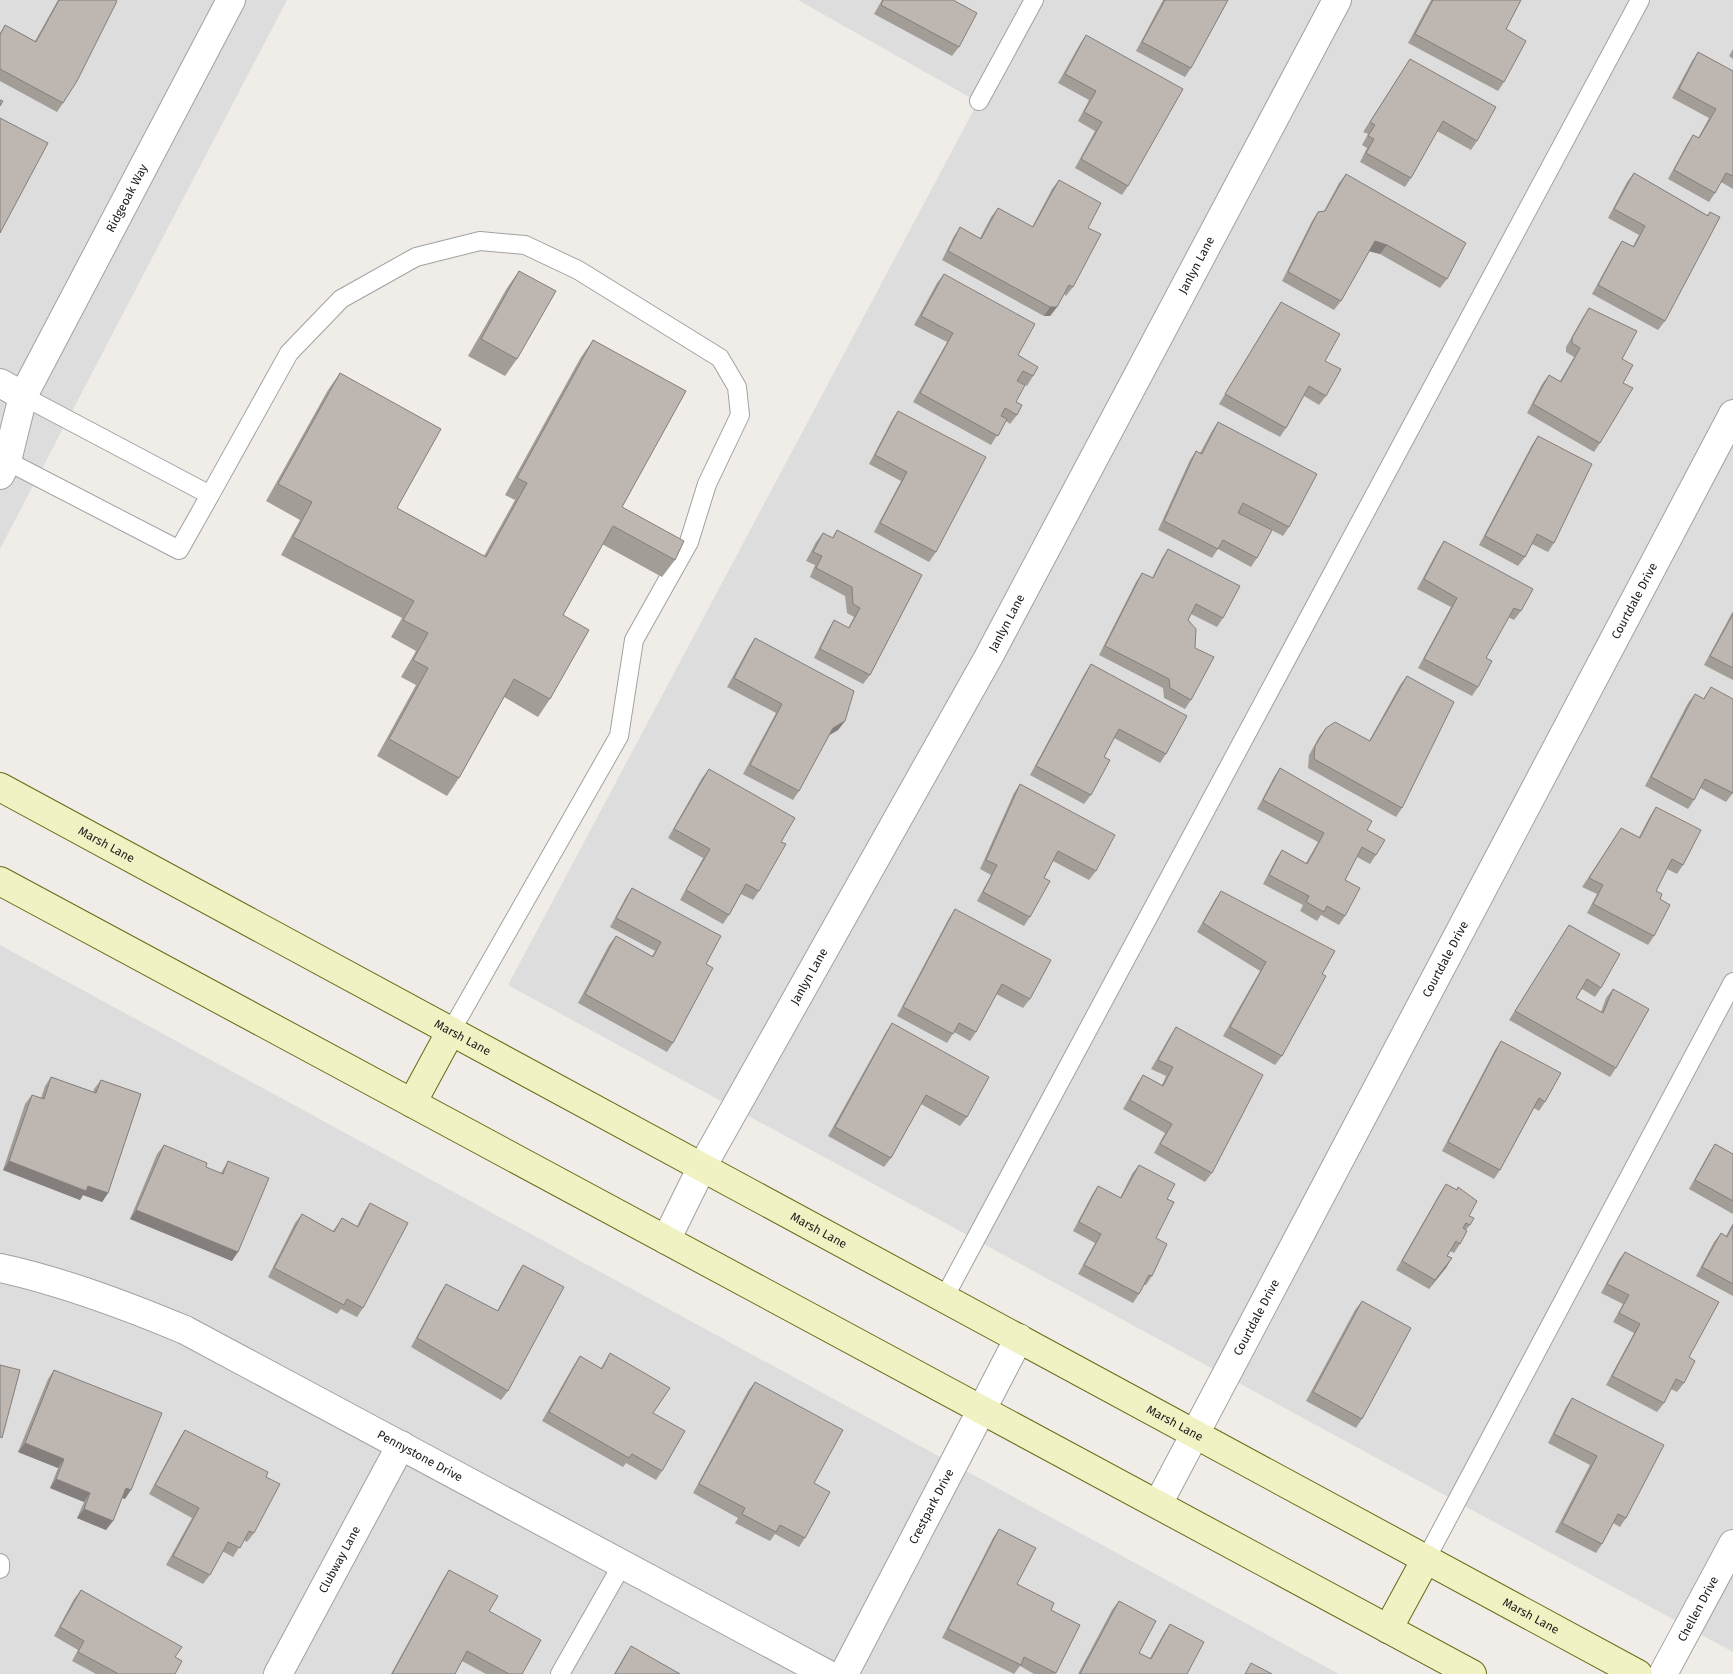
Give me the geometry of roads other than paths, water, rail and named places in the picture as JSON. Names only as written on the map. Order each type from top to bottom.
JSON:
[{"type":"main road","name":"Marsh Lane","points":[[0,787],[1638,1674]]},
{"type":"main road","points":[[0,881],[1472,1674]]},
{"type":"main road","points":[[412,1103],[451,1031]]},
{"type":"main road","points":[[1388,1629],[1426,1559]]},
{"type":"street","name":"Ridgeoak Way","points":[[0,411],[231,0]]},
{"type":"street","name":"Janlyn Lane","points":[[666,1240],[702,1167],[988,658],[1337,0]]},
{"type":"street","name":"Ridgeoak Way","points":[[2,465],[12,390]]},
{"type":"street","name":"Courtdale Drive","points":[[1158,1504],[1733,414]]},
{"type":"street","name":"Pennystone Drive","points":[[0,1268],[46,1278],[122,1304],[186,1330],[827,1674]]},
{"type":"street","name":"Crestpark Drive","points":[[844,1674],[983,1410],[1018,1338]]},
{"type":"street","name":"Clubway Lane","points":[[278,1674],[401,1444]]},
{"type":"street","name":"Chellen Drive","points":[[1663,1674],[1733,1544]]},
{"type":"lane","points":[[979,101],[1034,0]]},
{"type":"lane","points":[[944,1298],[1640,0]]},
{"type":"lane","points":[[2,465],[179,550],[290,353],[341,299],[416,257],[480,241],[525,245],[578,270],[720,358],[737,387],[740,415],[706,484],[688,542],[634,640],[619,736],[451,1031]]},
{"type":"lane","points":[[12,390],[210,495]]},
{"type":"lane","points":[[1426,1559],[1733,982]]},
{"type":"lane","points":[[0,1564],[0,1569]]},
{"type":"lane","points":[[560,1674],[623,1564]]}]
